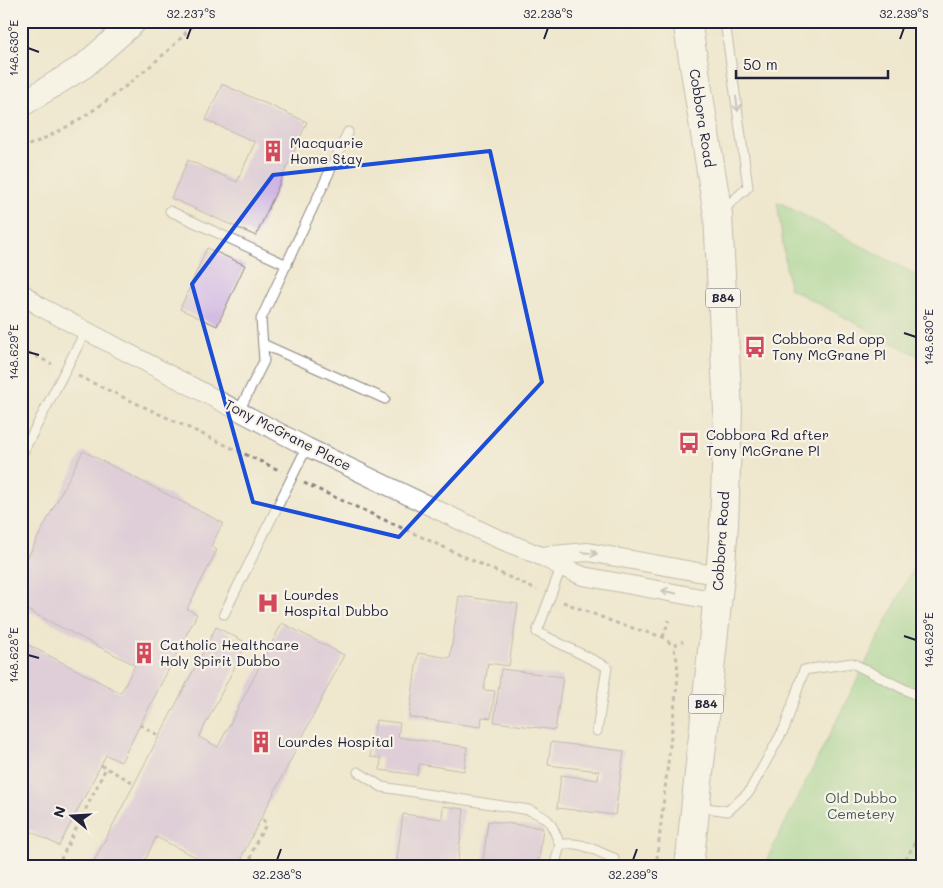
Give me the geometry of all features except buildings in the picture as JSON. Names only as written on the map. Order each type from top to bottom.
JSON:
[{"type":"main road","name":"Cobbora Road","points":[[687,21],[718,215],[728,412],[724,525],[689,867]]},
{"type":"street","points":[[21,105],[84,66],[134,21]]},
{"type":"street","name":"Tony McGrane Place","points":[[21,292],[39,306],[307,447],[494,537],[541,556],[563,560],[588,552],[718,589]]},
{"type":"street","name":"Tony McGrane Place","points":[[21,301],[39,306]]},
{"type":"street","name":"Tony McGrane Place","points":[[563,560],[583,576],[718,589]]},
{"type":"lane","points":[[718,215],[748,187],[725,21]]},
{"type":"lane","points":[[239,411],[264,361],[261,319],[348,132]]},
{"type":"lane","points":[[170,211],[287,264]]},
{"type":"lane","points":[[21,456],[86,330]]},
{"type":"lane","points":[[263,344],[385,399]]},
{"type":"lane","points":[[224,614],[307,447]]},
{"type":"lane","points":[[563,560],[537,632],[607,667],[597,731]]},
{"type":"lane","points":[[696,806],[728,811],[749,792],[784,727],[804,670],[852,663],[922,698]]},
{"type":"lane","points":[[358,772],[382,787],[529,810],[544,816],[552,824],[560,845],[554,867]]},
{"type":"lane","points":[[560,845],[570,842],[579,844],[614,858]]},
{"type":"path","points":[[21,148],[41,141],[78,121],[109,100],[168,52],[196,21]]},
{"type":"path","points":[[21,349],[582,611],[663,637],[673,646],[677,660],[678,676],[656,867]]},
{"type":"path","points":[[663,637],[669,620]]},
{"type":"path","points":[[673,646],[684,641]]},
{"type":"path","points":[[140,725],[160,736]]},
{"type":"path","points":[[101,765],[134,783]]},
{"type":"path","points":[[57,867],[106,768]]},
{"type":"path","points":[[251,867],[250,862],[255,847],[266,826],[262,818]]},
{"type":"path","points":[[902,867],[922,829]]},
{"type":"highlighted area","points":[[490,151],[542,382],[399,537],[253,502],[192,284],[273,175]]},
{"type":"green space","points":[[777,201],[922,278],[922,358],[789,288]]},
{"type":"green space","name":"Old Dubbo Cemetery","points":[[922,551],[922,867],[763,867]]},
{"type":"place","name":"Macquarie Home Stay","points":[[273,151]]},
{"type":"place","name":"Cobbora Rd opp Tony McGrane Pl","points":[[755,347]]},
{"type":"place","name":"Cobbora Rd after Tony McGrane Pl","points":[[689,443]]},
{"type":"place","name":"Lourdes Hospital Dubbo","points":[[268,603]]},
{"type":"place","name":"Catholic Healthcare Holy Spirit Dubbo","points":[[144,653]]},
{"type":"place","name":"Lourdes Hospital","points":[[261,742]]}]
